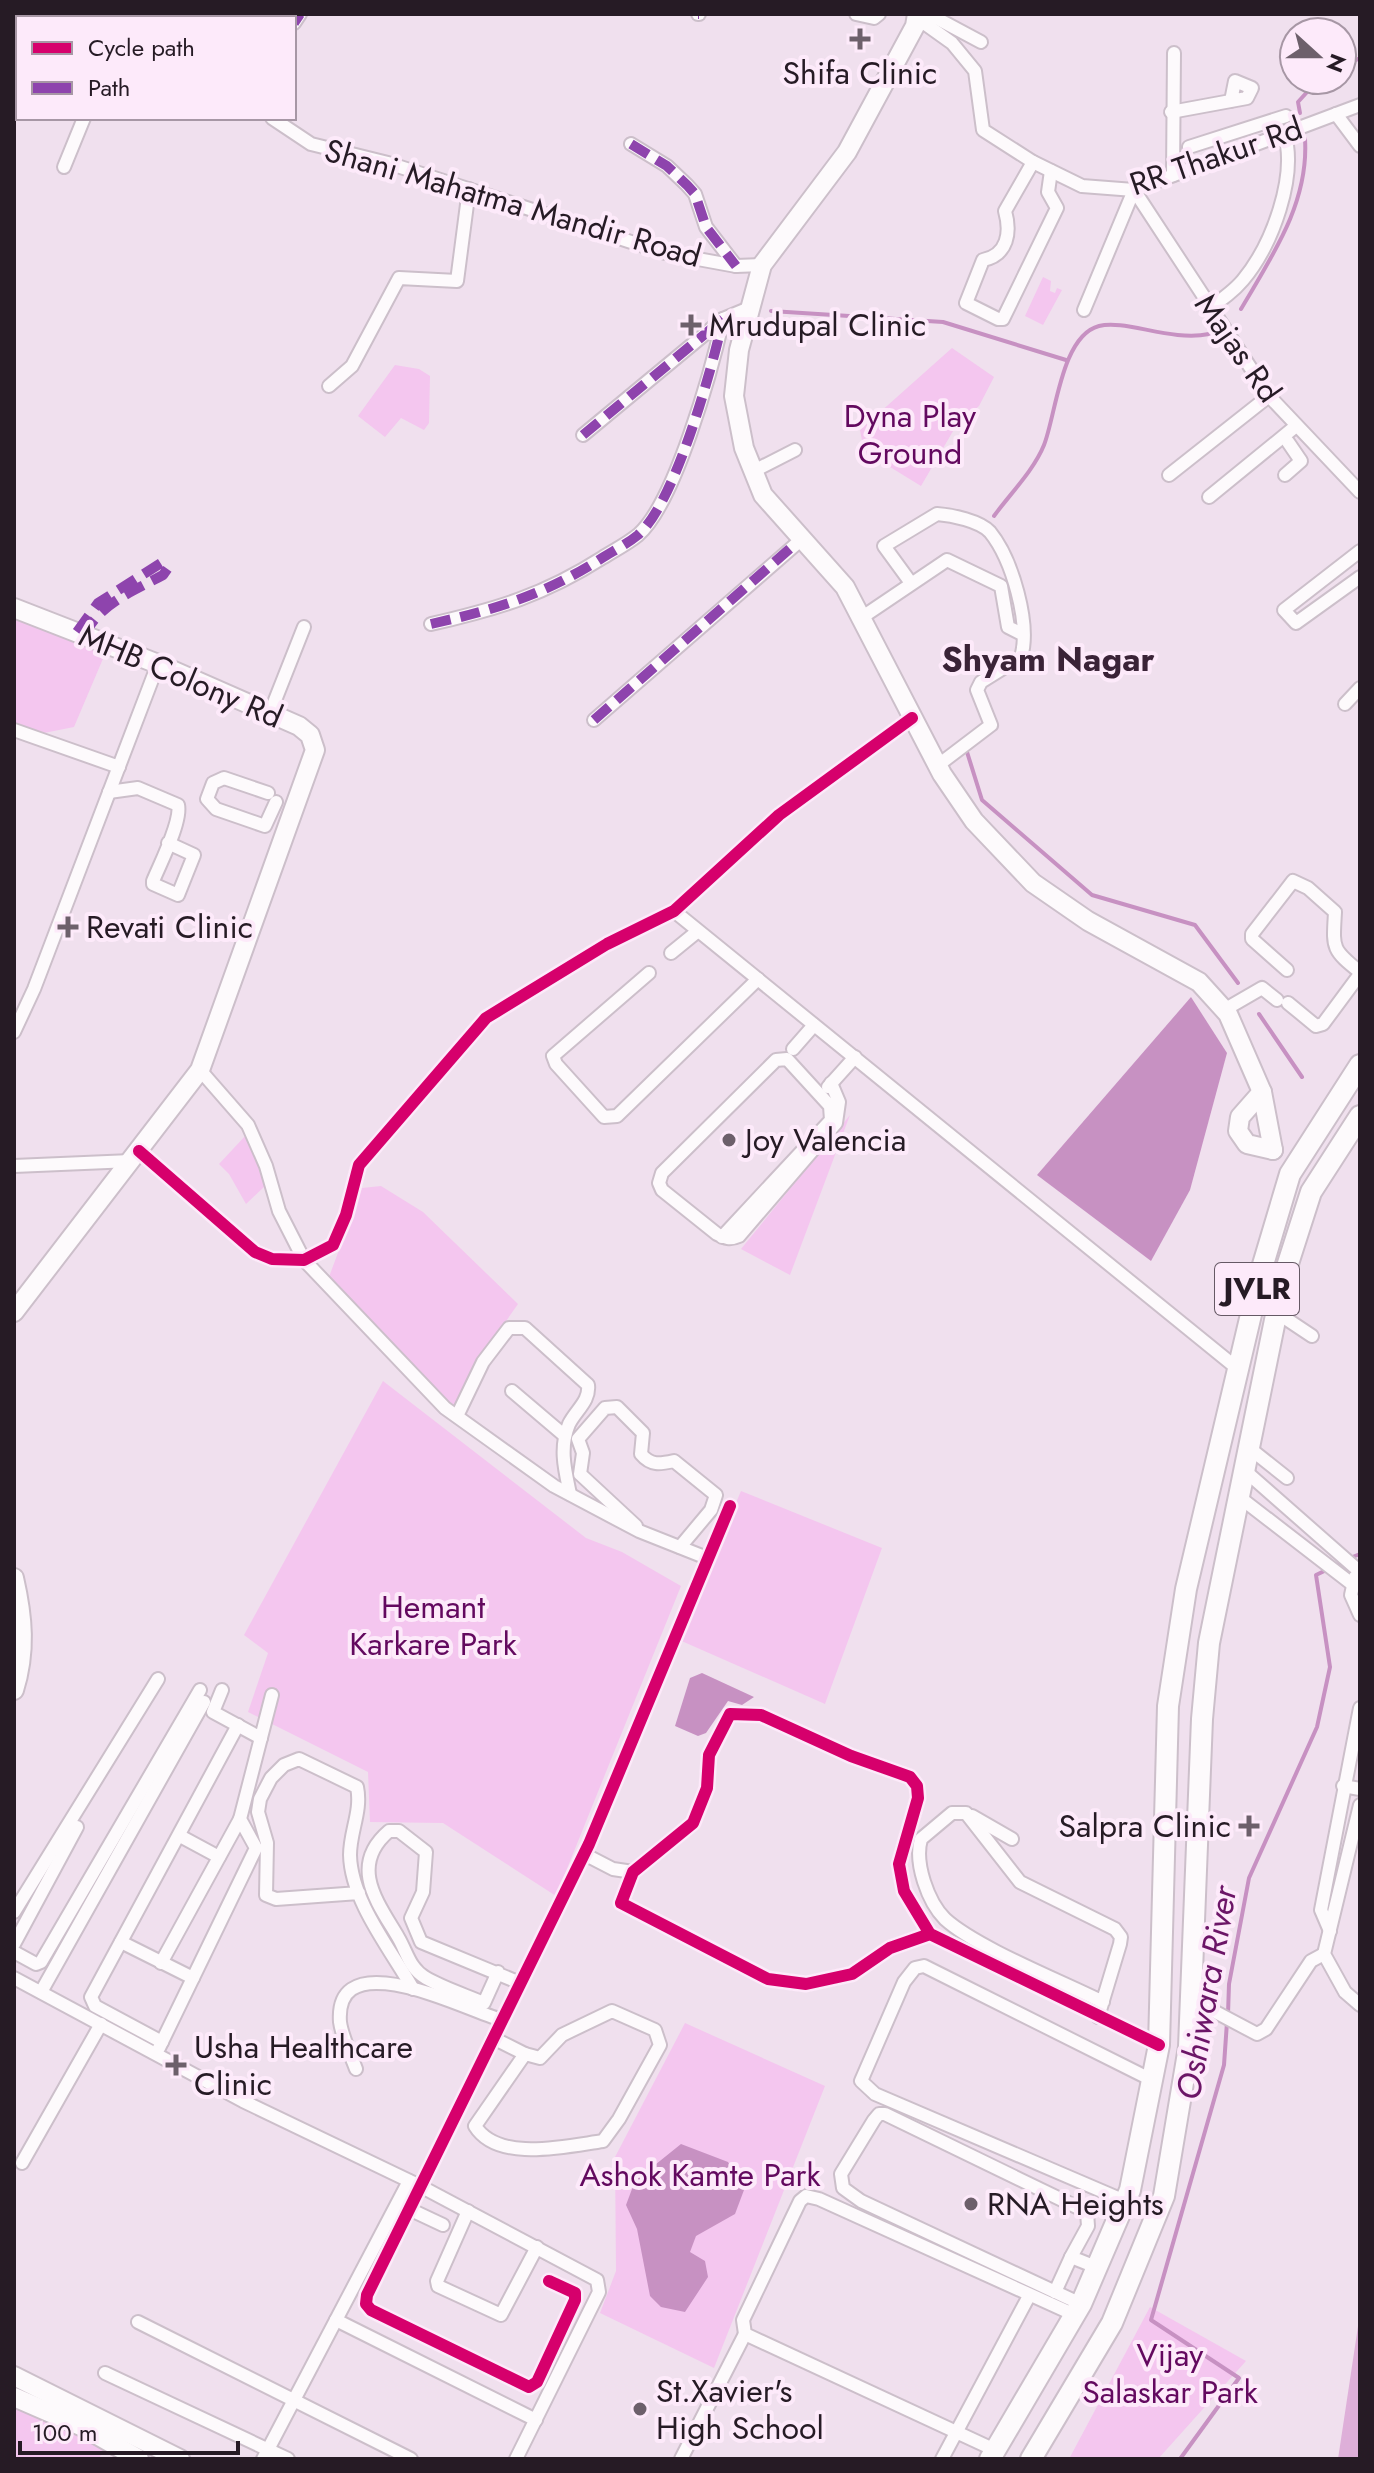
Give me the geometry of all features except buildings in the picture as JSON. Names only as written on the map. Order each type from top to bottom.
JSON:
[{"type":"main road","points":[[917,15],[847,152],[762,265],[747,309],[734,396],[752,472],[763,495],[845,587],[937,766],[974,821],[1033,883],[1088,921],[1199,982],[1224,1010],[1244,1043],[1262,1092],[1273,1150],[1290,1174],[1311,1192]]},
{"type":"main road","name":"MHB Colony Rd","points":[[14,608],[158,664],[299,726],[310,735],[315,750],[282,800],[200,1070],[14,1312]]},
{"type":"main road","name":"JVLR","points":[[993,2454],[1078,2309],[1125,2201],[1159,2045],[1168,1706],[1186,1589],[1262,1268],[1290,1174],[1360,1065]]},
{"type":"main road","points":[[1262,1092],[1240,1117],[1238,1131],[1247,1144],[1273,1150]]},
{"type":"main road","name":"JVLR","points":[[1031,2459],[1112,2323],[1164,2196],[1189,2047],[1209,1643],[1284,1276],[1311,1192],[1360,1116]]},
{"type":"main road","points":[[14,1578],[23,1617],[22,1665],[14,1690]]},
{"type":"main road","points":[[14,2376],[180,2459]]},
{"type":"main road","points":[[14,2397],[83,2427],[139,2459]]},
{"type":"street","points":[[856,14],[874,18],[879,14]]},
{"type":"street","points":[[917,15],[948,19],[981,42]]},
{"type":"street","name":"RR Thakur Rd","points":[[917,15],[952,43],[975,71],[983,130],[1033,162],[1082,186],[1134,190],[1360,105]]},
{"type":"street","points":[[1173,175],[1171,112],[1174,53]]},
{"type":"street","points":[[1171,112],[1231,101]]},
{"type":"street","points":[[1336,114],[1360,146]]},
{"type":"street","points":[[1189,147],[1286,116]]},
{"type":"street","points":[[64,167],[83,120]]},
{"type":"street","name":"Shani Mahatma Mandir Road","points":[[275,120],[311,144],[388,163],[665,253],[736,266],[762,265]]},
{"type":"street","points":[[1243,130],[1247,146]]},
{"type":"street","points":[[1208,309],[1241,282],[1268,235],[1288,171],[1290,152],[1284,132]]},
{"type":"street","points":[[631,144],[667,166],[695,194],[706,227],[736,266]]},
{"type":"street","points":[[1033,162],[1005,211],[1009,224],[1003,248],[996,257],[983,260],[966,295],[966,303],[998,319],[1003,319],[1057,208],[1048,192],[1051,171]]},
{"type":"street","points":[[329,386],[352,366],[399,278],[457,281],[469,189]]},
{"type":"street","points":[[1084,310],[1134,190]]},
{"type":"street","name":"Majas Rd","points":[[1134,190],[1208,309],[1262,379],[1269,396],[1360,492]]},
{"type":"street","points":[[583,435],[723,319],[747,309]]},
{"type":"street","points":[[431,624],[498,610],[565,581],[639,534],[663,501],[715,355],[723,319]]},
{"type":"street","points":[[1169,475],[1269,396]]},
{"type":"street","points":[[1298,429],[1288,442],[1214,497],[1298,429]]},
{"type":"street","points":[[1285,475],[1301,461],[1288,442]]},
{"type":"street","points":[[752,472],[795,450]]},
{"type":"street","points":[[911,583],[884,548],[886,542],[933,514],[980,526],[990,532],[1016,583],[1022,634],[1021,657],[978,687],[977,694],[990,719],[988,730],[937,766]]},
{"type":"street","points":[[594,720],[802,539]]},
{"type":"street","points":[[1360,551],[1284,610],[1296,623],[1360,577]]},
{"type":"street","points":[[861,618],[945,560],[954,561],[1001,586],[1007,626],[1022,634]]},
{"type":"street","points":[[270,713],[304,627]]},
{"type":"street","points":[[14,1032],[158,664]]},
{"type":"street","points":[[1345,704],[1360,688]]},
{"type":"street","points":[[14,1166],[135,1156],[255,1252],[272,1259],[304,1260],[333,1245],[346,1215],[359,1165],[486,1018],[607,944],[674,911],[779,815],[912,718]]},
{"type":"street","points":[[14,730],[119,767]]},
{"type":"street","points":[[224,778],[282,800],[265,826],[216,809],[207,799],[213,783],[224,778]]},
{"type":"street","points":[[109,792],[138,788],[175,803],[179,814],[168,843]]},
{"type":"street","points":[[1224,1010],[1262,988],[1278,995],[1316,1026],[1323,1024],[1360,973],[1334,949],[1331,937],[1335,912],[1308,888],[1293,881],[1252,934],[1252,939],[1287,970]]},
{"type":"street","points":[[674,911],[1238,1369]]},
{"type":"street","points":[[671,953],[698,931]]},
{"type":"street","points":[[649,973],[553,1056],[556,1064],[604,1117],[617,1116],[758,979]]},
{"type":"street","points":[[793,1049],[814,1025]]},
{"type":"street","points":[[722,1237],[831,1120],[830,1106],[787,1059],[776,1060],[660,1178],[662,1190],[722,1237],[731,1239],[744,1231],[836,1123],[839,1102],[830,1085],[855,1057]]},
{"type":"street","points":[[200,1070],[248,1125],[266,1166],[279,1211],[304,1260],[445,1408],[519,1462],[570,1494],[639,1531],[707,1558]]},
{"type":"street","points":[[1276,1312],[1312,1336]]},
{"type":"street","points":[[457,1416],[483,1362],[509,1328],[525,1328],[588,1385],[586,1399],[565,1436],[562,1459],[570,1494]]},
{"type":"street","points":[[512,1391],[565,1436]]},
{"type":"street","points":[[639,1531],[629,1517],[580,1474],[583,1453],[578,1439],[605,1408],[617,1407],[643,1433],[641,1454],[644,1458],[658,1465],[674,1461],[716,1495],[711,1510],[680,1547]]},
{"type":"street","points":[[1248,1447],[1287,1478]]},
{"type":"street","points":[[1243,1469],[1357,1568],[1347,1580]]},
{"type":"street","points":[[1238,1496],[1347,1580],[1353,1605],[1360,1615]]},
{"type":"street","points":[[266,2454],[336,2320],[493,2038],[584,1854],[730,1506]]},
{"type":"street","points":[[14,1944],[158,1679]]},
{"type":"street","points":[[222,1690],[213,1712],[261,1738]]},
{"type":"street","points":[[161,1963],[240,1819],[272,1695]]},
{"type":"street","points":[[14,1952],[36,1964],[41,1962],[202,1696],[41,1992]]},
{"type":"street","points":[[1330,1931],[1321,1910],[1360,1708]]},
{"type":"street","points":[[930,1934],[890,1948],[852,1974],[806,1984],[768,1979],[717,1956],[621,1903],[633,1872],[693,1823],[707,1788],[709,1755],[730,1714],[761,1715],[910,1777],[917,1786],[918,1798],[899,1864],[904,1891],[930,1934],[1159,2045]]},
{"type":"street","points":[[159,2048],[92,2002],[92,1993],[238,1725]]},
{"type":"street","points":[[14,1912],[126,1737]]},
{"type":"street","points":[[359,1893],[276,1899],[266,1895],[267,1843],[258,1812],[271,1778],[284,1765],[299,1759],[357,1787],[360,1801],[350,1855],[359,1893],[413,1989]]},
{"type":"street","points":[[1343,1786],[1360,1789]]},
{"type":"street","points":[[1360,1805],[1324,1954],[1345,1992],[1360,2005]]},
{"type":"street","points":[[1012,1839],[966,1813],[952,1813],[926,1835],[919,1845],[923,1879],[942,1916],[988,1945],[1103,2002]]},
{"type":"street","points":[[966,1813],[1020,1882],[1119,1932],[1120,1944],[1098,2017]]},
{"type":"street","points":[[159,2048],[256,1848],[240,1819]]},
{"type":"street","points":[[498,1972],[484,2003],[425,1977],[410,1964],[399,1939],[376,1904],[368,1880],[373,1854],[389,1831],[399,1831],[426,1852],[423,1892],[411,1918],[421,1942],[498,1972],[520,1983]]},
{"type":"street","points":[[180,1836],[219,1857]]},
{"type":"street","points":[[584,1854],[613,1869],[633,1872]]},
{"type":"street","points":[[121,1942],[193,1978]]},
{"type":"street","points":[[1191,1999],[1255,2034],[1263,2032],[1311,1961],[1324,1954]]},
{"type":"street","points":[[1125,2201],[875,2094],[861,2081],[904,1982],[915,1968],[924,1966],[1152,2080]]},
{"type":"street","points":[[14,1978],[101,2024],[159,2048],[594,2278],[599,2288],[516,2459]]},
{"type":"street","points":[[356,2069],[340,2025],[345,2000],[356,1986],[370,1981],[413,1989],[502,2020]]},
{"type":"street","points":[[493,2038],[540,2058],[562,2035],[612,2011],[655,2030],[660,2045],[619,2119],[603,2141],[562,2147],[516,2148],[482,2137],[475,2126],[525,2054]]},
{"type":"street","points":[[22,2163],[101,2024]]},
{"type":"street","points":[[1055,2292],[1088,2226],[1087,2212],[885,2114],[879,2114],[841,2174],[843,2188],[861,2201],[1055,2292],[1078,2309]]},
{"type":"street","points":[[414,2183],[409,2209],[367,2295],[368,2307],[526,2387],[537,2382],[576,2299],[575,2293],[549,2281]]},
{"type":"street","points":[[681,2459],[745,2334],[743,2320],[800,2201],[806,2196],[819,2199],[1029,2296],[1078,2309]]},
{"type":"street","points":[[409,2209],[443,2225]]},
{"type":"street","points":[[468,2211],[436,2282],[440,2288],[501,2315],[537,2247]]},
{"type":"street","points":[[1071,2257],[1096,2267]]},
{"type":"street","points":[[942,2459],[1029,2296]]},
{"type":"street","points":[[336,2320],[536,2420]]},
{"type":"street","points":[[138,2322],[411,2459]]},
{"type":"street","points":[[745,2334],[993,2454]]},
{"type":"street","points":[[105,2373],[266,2454],[288,2459]]},
{"type":"green space","points":[[1043,277],[1051,281],[1050,291],[1055,293],[1057,288],[1062,290],[1043,325],[1025,316]]},
{"type":"green space","name":"Dyna Play Ground","points":[[952,348],[994,377],[979,406],[956,426],[921,486],[864,451],[860,430]]},
{"type":"green space","points":[[395,365],[419,369],[430,376],[429,423],[424,430],[401,418],[385,437],[358,416]]},
{"type":"green space","points":[[14,617],[105,654],[74,727],[34,735],[14,726]]},
{"type":"green space","points":[[850,1115],[790,1275],[741,1249]]},
{"type":"green space","points":[[247,1134],[266,1185],[246,1204],[229,1174],[219,1164]]},
{"type":"green space","points":[[381,1186],[423,1212],[518,1304],[485,1351],[456,1406],[428,1389],[397,1348],[326,1285],[362,1188]]},
{"type":"green space","name":"Hemant Karkare Park","points":[[383,1381],[586,1538],[622,1552],[681,1586],[556,1896],[443,1823],[370,1822],[368,1772],[248,1712],[268,1653],[244,1635]]},
{"type":"green space","points":[[741,1491],[882,1548],[825,1704],[677,1639]]},
{"type":"green space","name":"Ashok Kamte Park","points":[[685,2023],[825,2086],[714,2368],[600,2313],[616,2271],[615,2157]]},
{"type":"green space","name":"Vijay Salaskar Park","points":[[1150,2307],[1246,2361],[1158,2459],[1069,2459]]},
{"type":"green space","points":[[14,2405],[64,2426],[103,2450],[99,2459],[14,2459]]},
{"type":"shaded area","points":[[1191,997],[1227,1053],[1190,1190],[1151,1261],[1037,1175]]},
{"type":"shaded area","points":[[702,1673],[754,1697],[742,1705],[728,1701],[706,1733],[698,1736],[675,1726],[690,1678]]},
{"type":"shaded area","points":[[681,2144],[728,2162],[744,2190],[735,2214],[696,2236],[690,2252],[705,2261],[708,2277],[685,2312],[661,2307],[650,2296],[637,2229],[626,2205],[635,2181]]},
{"type":"shaded area","points":[[1360,2313],[1360,2459],[1338,2459]]},
{"type":"waterway","name":"Oshiwara River","points":[[1300,113],[1298,102],[1303,96]]},
{"type":"waterway","name":"Oshiwara River","points":[[1241,309],[1276,249],[1295,207],[1305,163],[1305,139]]},
{"type":"waterway","points":[[771,311],[943,322],[1066,360]]},
{"type":"waterway","name":"Oshiwara River","points":[[994,516],[1040,454],[1068,360],[1086,333],[1099,326],[1122,325],[1179,335],[1209,334]]},
{"type":"waterway","name":"Oshiwara River","points":[[967,752],[982,800],[1092,895],[1195,925],[1238,983]]},
{"type":"waterway","name":"Oshiwara River","points":[[1259,1014],[1302,1077]]},
{"type":"waterway","name":"Oshiwara River","points":[[1350,1558],[1360,1554]]},
{"type":"waterway","name":"Oshiwara River","points":[[1228,2014],[1229,1984],[1249,1878],[1317,1727],[1330,1667],[1316,1575],[1343,1562]]},
{"type":"waterway","name":"Oshiwara River","points":[[1180,2459],[1239,2378],[1151,2320],[1224,2065],[1227,2022]]},
{"type":"marked path","points":[[296,20],[300,14]]},
{"type":"marked path","points":[[631,144],[667,166],[695,194],[706,227],[736,266]]},
{"type":"marked path","points":[[583,435],[723,319]]},
{"type":"marked path","points":[[431,624],[477,613],[540,591],[581,571],[638,535],[652,519],[678,466],[701,401],[723,319]]},
{"type":"marked path","points":[[594,720],[794,545]]},
{"type":"marked path","points":[[77,632],[98,603],[161,563],[168,568],[163,575],[109,606],[84,635]]},
{"type":"cycle path","points":[[139,1151],[255,1252],[272,1259],[304,1260],[333,1245],[346,1215],[359,1165],[486,1018],[607,944],[674,911],[779,815],[912,718]]},
{"type":"cycle path","points":[[549,2281],[575,2293],[575,2300],[537,2382],[529,2387],[371,2310],[366,2304],[367,2295],[589,1844],[730,1506]]},
{"type":"cycle path","points":[[930,1934],[890,1948],[852,1974],[806,1984],[768,1979],[621,1903],[633,1872],[693,1823],[707,1788],[709,1755],[730,1714],[761,1715],[851,1756],[910,1777],[917,1786],[918,1798],[899,1864],[904,1891],[930,1934],[1159,2045]]},
{"type":"place","name":"Shifa Clinic","points":[[860,39]]},
{"type":"place","name":"Mrudupal Clinic","points":[[691,325]]},
{"type":"place","name":"Revati Clinic","points":[[68,927]]},
{"type":"place","name":"Joy Valencia","points":[[729,1140]]},
{"type":"place","name":"Salpra Clinic","points":[[1249,1826]]},
{"type":"place","name":"Usha Healthcare Clinic","points":[[176,2065]]},
{"type":"place","name":"RNA Heights","points":[[971,2204]]},
{"type":"place","name":"St.Xavier's High School","points":[[640,2409]]},
{"type":"district","name":"Shyam Nagar","points":[[1048,659]]}]
